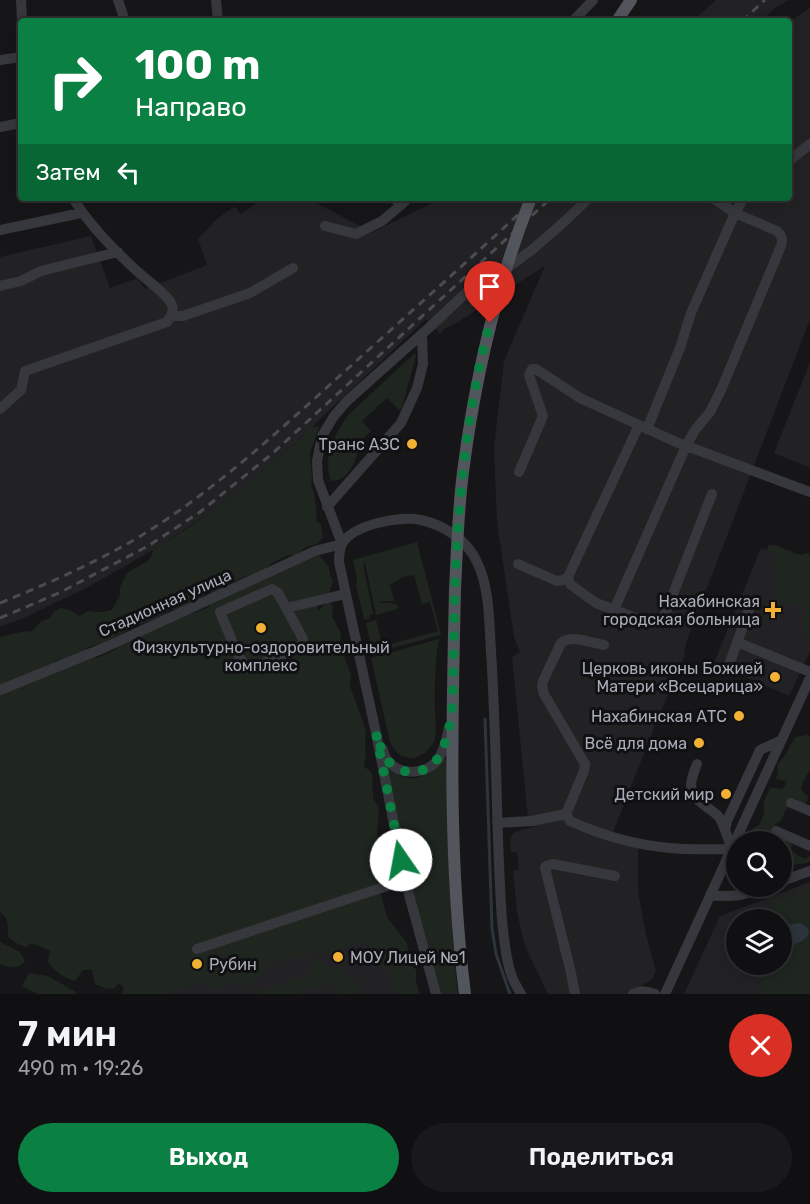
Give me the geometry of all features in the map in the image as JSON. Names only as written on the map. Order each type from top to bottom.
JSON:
[{"type":"main road","points":[[619,18],[631,0]]},
{"type":"main road","points":[[465,994],[453,866],[452,785],[455,590],[463,473],[485,343],[501,283],[530,201]]},
{"type":"street","points":[[118,0],[124,18]]},
{"type":"street","points":[[216,0],[218,18]]},
{"type":"street","points":[[576,18],[593,0]]},
{"type":"street","points":[[22,18],[24,1]]},
{"type":"street","points":[[0,60],[18,57]]},
{"type":"street","points":[[0,127],[18,124]]},
{"type":"street","points":[[792,159],[810,144]]},
{"type":"street","points":[[0,409],[21,390],[25,370],[167,322],[172,316],[171,303],[166,296],[118,252],[81,213],[75,201]]},
{"type":"street","points":[[325,226],[356,234],[382,221],[400,201]]},
{"type":"street","points":[[436,994],[405,880],[345,594],[339,562],[342,544],[318,480],[317,461],[322,436],[346,401],[468,291],[506,269],[533,249],[586,201]]},
{"type":"street","points":[[614,610],[686,446],[716,402],[783,241],[777,231],[735,213],[717,201]]},
{"type":"street","points":[[518,564],[558,580],[568,577],[643,427],[659,402],[691,313],[742,201]]},
{"type":"street","points":[[0,230],[81,213]]},
{"type":"street","points":[[0,286],[21,281],[41,271],[118,252]]},
{"type":"street","points":[[172,316],[183,316],[249,293],[293,268]]},
{"type":"street","points":[[327,507],[401,423],[417,388],[423,364],[422,334]]},
{"type":"street","points":[[519,472],[543,416],[528,375],[532,369],[536,369],[580,398],[643,427],[686,446],[810,492]]},
{"type":"street","points":[[568,577],[568,582],[591,599],[614,610],[646,622],[661,621],[712,494]]},
{"type":"street","name":"Стадионная улица","points":[[0,690],[106,647],[315,552],[342,544],[348,537],[369,526],[396,519],[412,518],[428,521],[456,535],[476,559],[482,574],[488,606],[492,660],[499,883],[505,953],[511,976],[521,994]]},
{"type":"street","points":[[199,604],[220,612],[272,589],[278,593],[303,639],[301,646],[250,669],[244,665],[220,612]]},
{"type":"street","points":[[287,608],[345,594]]},
{"type":"street","points":[[729,665],[752,601]]},
{"type":"street","points":[[566,814],[585,764],[544,694],[542,686],[563,641],[570,639],[604,645]]},
{"type":"street","points":[[736,642],[810,672]]},
{"type":"street","points":[[740,831],[809,683]]},
{"type":"street","points":[[376,733],[389,763],[405,771],[423,771],[435,762],[443,749],[453,707]]},
{"type":"street","points":[[725,830],[727,820],[758,754],[764,748],[780,741]]},
{"type":"street","points":[[697,764],[690,784],[693,794],[701,804],[718,816],[725,830]]},
{"type":"street","points":[[791,803],[810,811]]},
{"type":"street","points":[[497,823],[532,821],[566,814]]},
{"type":"street","points":[[566,814],[570,820],[581,826],[624,840],[674,849],[726,849]]},
{"type":"street","points":[[792,838],[810,846]]},
{"type":"street","points":[[665,994],[726,862]]},
{"type":"street","points":[[575,994],[545,868],[553,864],[615,876]]},
{"type":"street","points":[[792,877],[810,871]]},
{"type":"street","points":[[197,949],[405,880]]},
{"type":"street","points":[[710,895],[726,896]]},
{"type":"street","points":[[633,994],[645,991],[656,994]]},
{"type":"shaded area","points":[[716,0],[789,0],[764,18],[695,18]]},
{"type":"shaded area","points":[[810,8],[810,319],[686,643],[684,657],[610,840],[638,846],[638,891],[646,935],[656,971],[652,980],[642,985],[638,994],[548,994],[525,946],[517,912],[513,871],[519,869],[517,852],[511,852],[510,838],[515,832],[536,826],[528,819],[512,657],[520,652],[514,637],[497,522],[494,447],[504,361],[545,266],[444,329],[440,334],[426,319],[299,440],[236,494],[153,550],[90,586],[0,627],[0,257],[91,236],[110,288],[137,278],[145,289],[207,265],[198,239],[217,219],[235,206],[240,214],[260,201],[313,201],[360,226],[366,235],[437,201],[792,201],[792,20]]},
{"type":"shaded area","points":[[415,353],[402,408],[399,410],[387,398],[362,421],[371,431],[358,443],[360,447],[347,474],[343,478],[331,481],[329,455],[343,422]]},
{"type":"shaded area","points":[[810,362],[810,468],[774,453]]},
{"type":"shaded area","points":[[312,427],[319,427],[310,453],[316,521],[321,524],[323,537],[317,544],[306,547],[296,555],[288,555],[272,563],[260,573],[244,577],[224,586],[217,592],[208,593],[184,608],[173,609],[130,628],[105,644],[97,644],[64,660],[56,661],[37,672],[0,685],[0,637],[32,631],[60,608],[80,616],[88,611],[112,610],[127,573],[148,561],[153,550],[236,494]]},
{"type":"shaded area","points":[[417,542],[441,635],[373,653],[366,623],[376,620],[383,646],[438,631],[430,602],[422,604],[414,575],[403,577],[390,585],[394,601],[378,602],[398,605],[397,609],[376,615],[365,563],[363,564],[373,614],[369,619],[364,619],[353,560]]},
{"type":"shaded area","points":[[769,545],[775,545],[800,555],[808,553],[810,557],[810,644],[808,643],[809,638],[803,634],[806,628],[803,622],[806,610],[777,597],[779,579],[772,567],[777,555],[768,552]]},
{"type":"shaded area","name":"Нахабинская городская больница","points":[[761,548],[810,567],[810,652],[789,696],[714,663]]},
{"type":"shaded area","points":[[319,555],[329,567],[333,581],[329,593],[316,597],[318,611],[328,601],[333,606],[332,616],[341,634],[340,645],[351,675],[350,686],[366,730],[364,766],[372,773],[373,798],[379,808],[377,834],[384,847],[386,858],[373,865],[387,917],[407,943],[409,959],[416,970],[416,982],[420,994],[396,994],[392,986],[390,971],[369,958],[372,949],[359,943],[351,944],[333,953],[328,954],[319,950],[311,955],[301,955],[287,962],[281,959],[266,967],[253,985],[243,986],[234,982],[218,988],[202,982],[169,994],[122,994],[124,987],[118,983],[115,988],[107,989],[95,984],[92,970],[83,970],[75,981],[63,976],[48,962],[50,951],[32,943],[26,947],[8,937],[8,926],[0,912],[0,691],[106,654],[183,613],[195,613],[210,606],[209,602]]},
{"type":"shaded area","points":[[439,639],[435,676],[435,738],[429,749],[422,754],[415,758],[404,757],[390,742],[371,658]]},
{"type":"shaded area","points":[[810,736],[810,770],[801,788],[808,796],[807,801],[801,803],[795,799],[790,801],[790,806],[786,809],[781,821],[771,828],[772,831],[748,831],[759,825],[764,814],[764,801],[770,788],[782,789],[785,786],[786,781],[776,779],[777,765],[795,737]]},
{"type":"shaded area","points":[[444,759],[447,761],[451,907],[458,994],[439,994],[409,879],[385,766],[402,776],[416,778],[430,772]]},
{"type":"shaded area","points":[[792,850],[806,859],[810,855],[810,861],[792,867]]},
{"type":"shaded area","points":[[810,882],[810,994],[684,994],[720,916],[726,914],[726,975],[792,975],[792,909],[739,909],[770,897],[792,897],[792,889]]},
{"type":"shaded area","points":[[810,887],[810,994],[759,994],[761,985],[755,975],[792,975],[792,945],[796,944],[800,923],[792,924],[792,909],[771,909],[770,899],[805,893]]},
{"type":"shaded area","name":"МОУ Лицей №1","points":[[388,920],[410,994],[166,994]]},
{"type":"shaded area","points":[[800,923],[808,928],[809,933],[800,942],[792,945],[792,924]]},
{"type":"shaded area","points":[[0,942],[20,952],[25,961],[14,967],[0,964]]},
{"type":"shaded area","points":[[324,963],[328,968],[341,969],[356,981],[358,994],[337,994],[334,985],[327,984],[310,988],[301,994],[257,994],[303,976],[314,969],[313,964]]},
{"type":"shaded area","points":[[29,973],[48,976],[76,994],[38,994],[22,986]]},
{"type":"waterway","points":[[485,719],[492,928],[496,954],[510,994]]},
{"type":"railway","points":[[745,18],[765,0]]},
{"type":"railway","points":[[0,603],[53,581],[139,537],[224,477],[533,201]]},
{"type":"railway","points":[[0,618],[61,592],[148,546],[200,512],[273,453],[548,201]]},
{"type":"place","name":"Транс АЗС","points":[[412,444]]},
{"type":"place","name":"Нахабинская городская больница","points":[[773,610]]},
{"type":"place","name":"Физкультурно-оздоровительный комплекс","points":[[261,628]]},
{"type":"place","name":"Церковь иконы Божией Матери «Всецарица»","points":[[775,677]]},
{"type":"place","name":"Нахабинская АТС","points":[[739,716]]},
{"type":"place","name":"Всё для дома","points":[[699,743]]},
{"type":"place","name":"Детский мир","points":[[726,794]]},
{"type":"place","name":"МОУ Лицей №1","points":[[338,957]]},
{"type":"place","name":"Рубин","points":[[197,964]]},
{"type":"route","points":[[401,860],[376,733],[389,763],[411,772],[423,771],[435,762],[440,757],[446,741],[453,707],[455,590],[463,473],[472,412],[490,323]]}]
